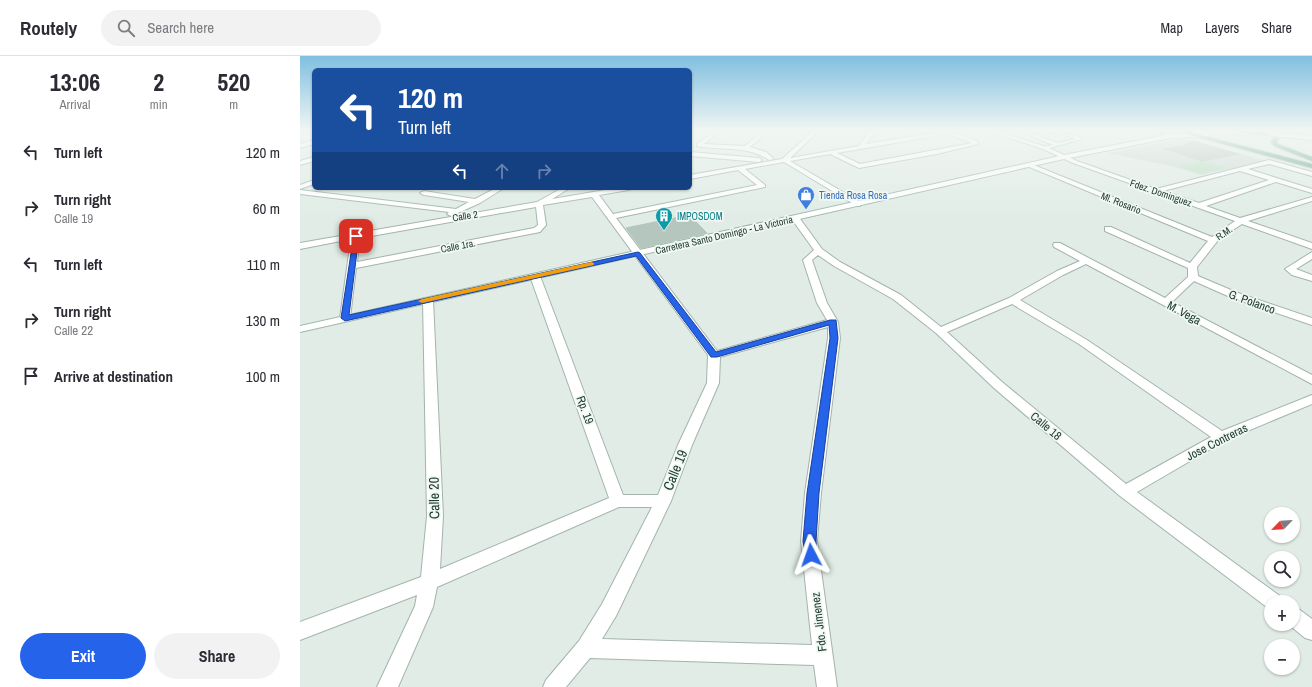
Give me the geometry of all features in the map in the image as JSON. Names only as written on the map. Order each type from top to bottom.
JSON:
[{"type":"main road","points":[[1289,159],[1312,166]]},
{"type":"street","points":[[747,159],[774,162]]},
{"type":"street","points":[[692,177],[787,159]]},
{"type":"street","points":[[845,159],[859,166],[896,159]]},
{"type":"street","name":"Carretera Santo Domingo - La Victoria","points":[[300,329],[1053,159]]},
{"type":"street","name":"Fdez. Dominguez","points":[[1071,159],[1155,191],[1312,246]]},
{"type":"street","points":[[300,163],[312,160]]},
{"type":"street","points":[[784,160],[857,204]]},
{"type":"street","points":[[1155,191],[1269,162],[1312,174]]},
{"type":"street","name":"Ml. Rosario","points":[[1029,165],[1213,240]]},
{"type":"street","points":[[612,216],[763,186],[739,168]]},
{"type":"street","points":[[1240,169],[1312,191]]},
{"type":"street","points":[[1199,206],[1276,180]]},
{"type":"street","points":[[300,187],[312,183]]},
{"type":"street","points":[[435,221],[497,190]]},
{"type":"street","points":[[539,204],[564,190]]},
{"type":"street","name":"Calle 2","points":[[300,246],[617,190]]},
{"type":"street","points":[[300,192],[457,211]]},
{"type":"street","points":[[424,193],[477,201]]},
{"type":"street","points":[[594,194],[612,216],[638,254],[714,355],[833,322]]},
{"type":"street","name":"R.M.","points":[[1165,303],[1181,290],[1213,240],[1221,234],[1234,227],[1241,220],[1312,199]]},
{"type":"street","name":"Calle 1ra.","points":[[351,266],[537,230],[542,225],[539,204]]},
{"type":"street","points":[[795,218],[819,251]]},
{"type":"street","name":"G. Polanco","points":[[1108,229],[1192,272],[1234,296],[1312,322]]},
{"type":"street","points":[[345,318],[356,236]]},
{"type":"street","name":"M. Vega","points":[[1057,245],[1312,380]]},
{"type":"street","name":"Fdo. Jimenez","points":[[819,251],[813,254],[808,260],[822,303],[833,322],[834,338],[813,493],[809,541],[827,687]]},
{"type":"street","name":"Calle 18","points":[[819,251],[837,264],[897,298],[940,331],[998,385],[1125,492],[1265,595]]},
{"type":"street","points":[[1312,255],[1290,268],[1295,273],[1312,278]]},
{"type":"street","points":[[940,331],[1013,300],[1086,260]]},
{"type":"street","name":"Rp. 19","points":[[535,276],[618,501]]},
{"type":"street","name":"Calle 20","points":[[387,687],[424,608],[431,569],[435,516],[428,300]]},
{"type":"street","points":[[1013,300],[1083,342],[1222,437]]},
{"type":"street","name":"Calle 19","points":[[553,687],[586,648],[609,610],[663,501],[685,445],[714,383],[714,355]]},
{"type":"street","name":"Jose Contreras","points":[[1125,492],[1222,437],[1312,399]]},
{"type":"street","points":[[300,631],[428,582],[618,501],[663,501]]},
{"type":"street","points":[[1300,621],[1312,630]]},
{"type":"street","points":[[586,648],[823,655]]},
{"type":"shaded area","points":[[1138,159],[1261,159],[1266,161],[1201,175],[1175,167]]},
{"type":"green space","points":[[1204,161],[1227,168],[1200,174],[1177,166]]},
{"type":"building","name":"IMPOSDOM","points":[[689,215],[707,233],[641,248],[626,228]]},
{"type":"slow traffic","points":[[422,301],[591,264]]},
{"type":"place","name":"Tienda Rosa Rosa","points":[[806,210]]},
{"type":"place","name":"IMPOSDOM","points":[[664,231]]},
{"type":"route","points":[[356,236],[345,318],[638,254],[714,355],[833,322],[834,338],[813,493],[809,541],[811,555]]}]
